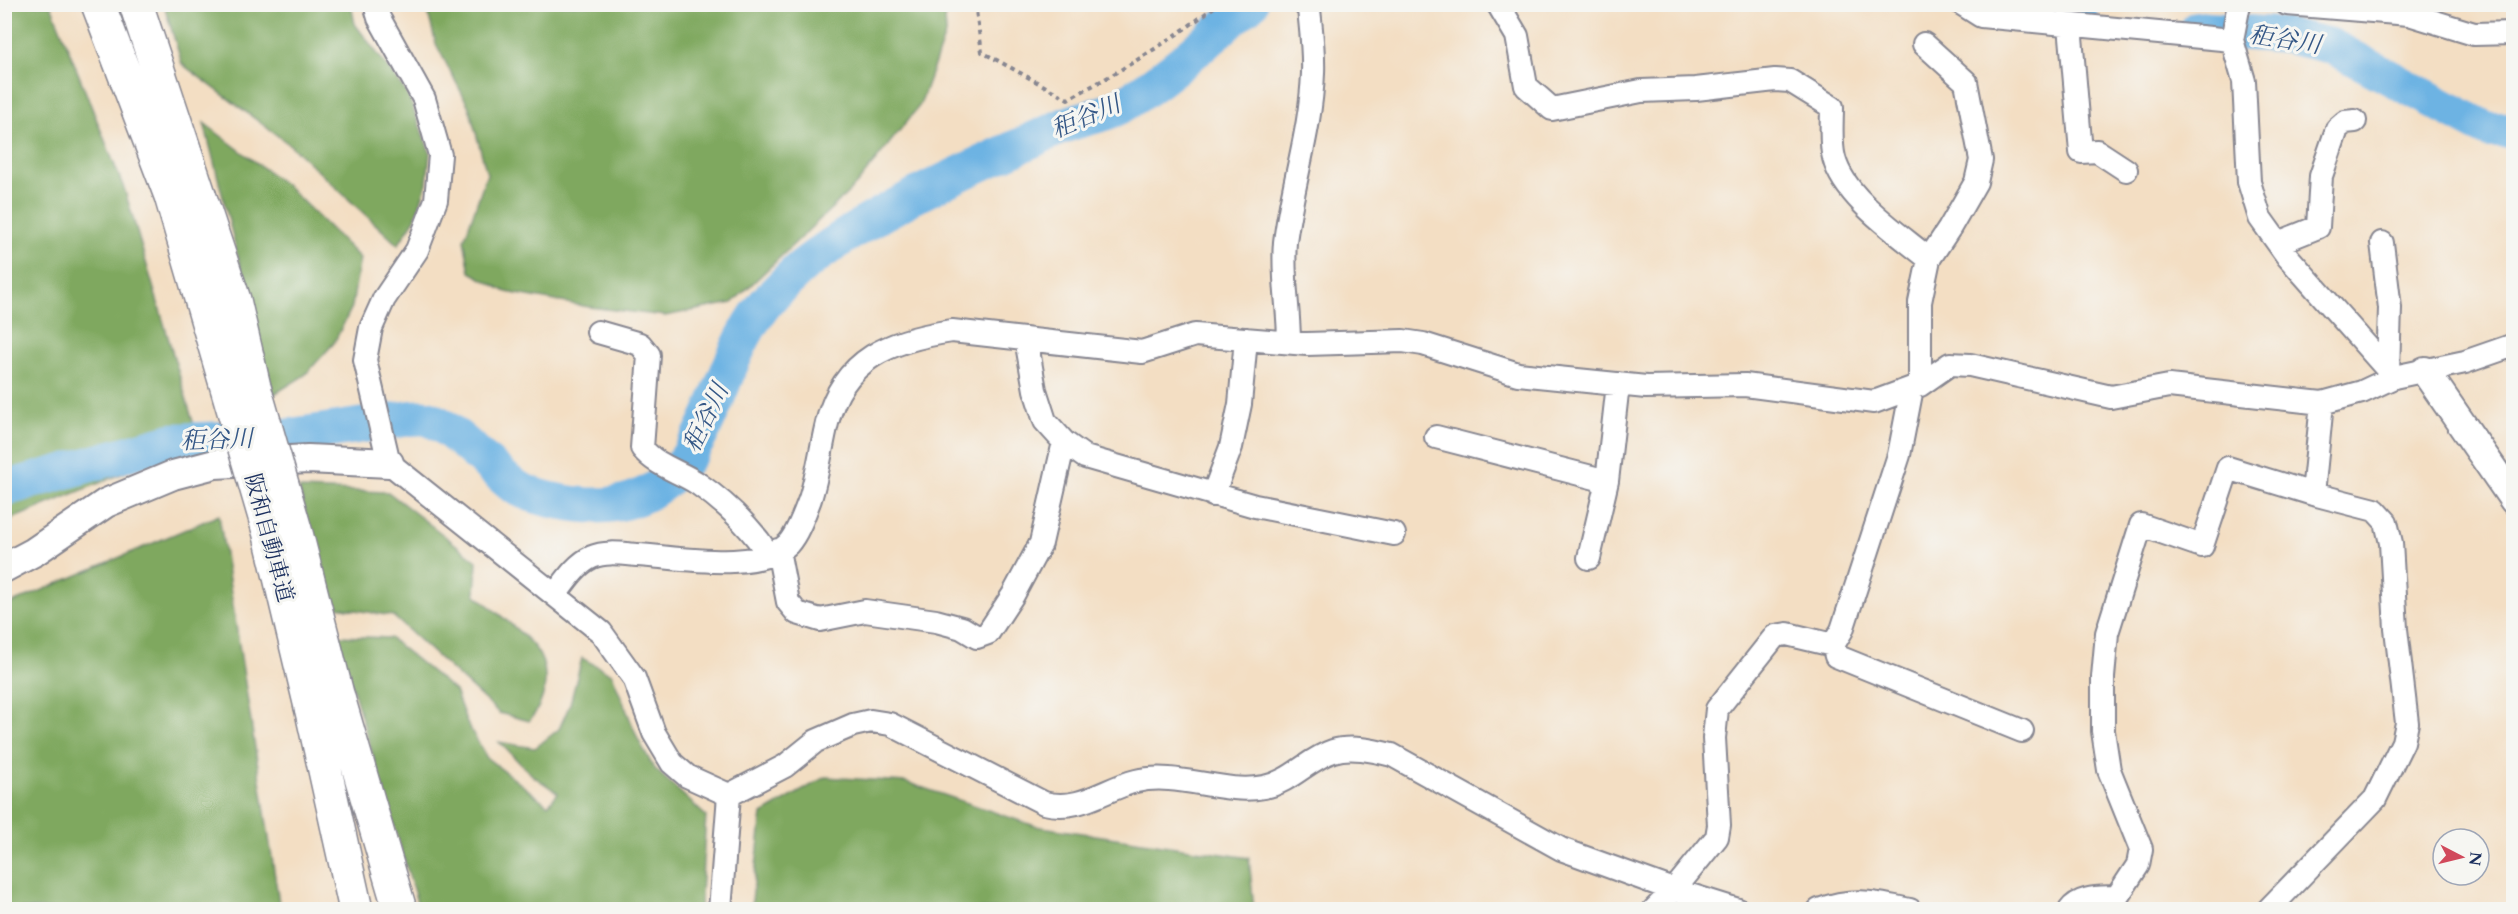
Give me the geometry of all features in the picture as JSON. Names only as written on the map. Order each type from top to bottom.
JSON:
[{"type":"highway","name":"阪和自動車道","points":[[98,4],[171,196],[269,531],[324,701],[386,909]]},
{"type":"highway","name":"阪和自動車道","points":[[136,4],[234,300],[254,387],[296,533],[356,909]]},
{"type":"highway","points":[[324,701],[400,909]]},
{"type":"street","points":[[375,4],[379,18],[424,99],[440,155],[436,200],[417,250],[384,299],[371,328],[365,360],[389,463]]},
{"type":"street","points":[[1498,4],[1517,36],[1526,86],[1552,109],[1641,91],[1696,89],[1774,80],[1790,81],[1832,107],[1833,156],[1839,176],[1860,201],[1929,259]]},
{"type":"street","points":[[1962,4],[1981,16],[2062,18],[2232,40]]},
{"type":"street","points":[[2287,4],[2409,14],[2474,34],[2514,33]]},
{"type":"street","points":[[1289,342],[1289,311],[1284,267],[1286,240],[1306,136],[1313,73],[1310,6]]},
{"type":"street","points":[[2237,9],[2232,40],[2244,81],[2250,182],[2260,218],[2288,257],[2391,373]]},
{"type":"street","points":[[2062,18],[2081,152],[2097,151],[2126,170]]},
{"type":"street","points":[[1924,44],[1966,82],[1981,160],[1976,182],[1929,259],[1920,302],[1916,386],[1899,455],[1842,630],[1833,645],[1836,656],[2022,731]]},
{"type":"street","points":[[2278,243],[2318,227],[2321,176],[2337,129],[2344,122],[2355,121]]},
{"type":"street","points":[[2382,243],[2390,308],[2391,373]]},
{"type":"street","points":[[555,595],[579,565],[593,556],[615,553],[741,562],[774,552],[788,543],[805,512],[815,483],[835,395],[855,369],[883,348],[921,335],[952,331],[1142,351],[1195,335],[1289,342],[1403,341],[1423,344],[1518,374],[1646,387],[1745,385],[1874,402],[1916,386],[1950,364],[1970,365],[2111,397],[2169,386],[2322,403],[2362,392],[2391,373],[2425,371],[2465,362],[2514,345]]},
{"type":"street","points":[[598,332],[640,344],[649,355],[642,448],[650,458],[696,482],[740,516],[774,552],[788,602],[797,613],[820,620],[865,611],[936,621],[962,628],[977,637],[988,633],[1013,595],[1041,543],[1064,442]]},
{"type":"street","points":[[1026,339],[1035,390],[1045,421],[1064,442],[1085,457],[1255,506],[1394,534]]},
{"type":"street","points":[[1213,495],[1231,447],[1240,404],[1246,339]]},
{"type":"street","points":[[2425,371],[2514,500]]},
{"type":"street","points":[[1589,558],[1607,481],[1618,384]]},
{"type":"street","points":[[2313,494],[2322,403]]},
{"type":"street","points":[[1436,437],[1607,481]]},
{"type":"street","points":[[4,568],[34,552],[106,502],[173,475],[215,464],[308,459],[389,463],[601,632],[634,678],[654,733],[672,763],[687,776],[729,795]]},
{"type":"street","points":[[2070,909],[2076,902],[2117,897],[2138,865],[2141,849],[2109,770],[2103,731],[2103,677],[2107,633],[2141,525],[2202,546],[2228,468],[2375,510],[2386,522],[2391,543],[2396,629],[2407,723],[2403,742],[2374,800],[2268,909]]},
{"type":"street","points":[[1654,909],[1674,890],[1717,837],[1719,825],[1714,738],[1717,709],[1775,636],[1787,634],[1833,645]]},
{"type":"street","points":[[729,795],[785,766],[816,741],[853,725],[872,721],[890,724],[1044,803],[1061,807],[1092,799],[1136,781],[1164,778],[1242,788],[1264,787],[1286,779],[1334,750],[1357,749],[1392,755],[1561,849],[1674,890],[1738,909]]},
{"type":"street","points":[[720,909],[729,795]]},
{"type":"street","points":[[1819,909],[1840,902],[1867,902],[1910,909]]},
{"type":"path","points":[[975,4],[982,52],[1068,99],[1181,33],[1218,4]]},
{"type":"green space","points":[[5,4],[51,5],[125,191],[199,442],[5,522]]},
{"type":"green space","points":[[164,5],[351,5],[355,24],[407,93],[430,152],[427,183],[415,219],[398,245],[290,145],[182,64]]},
{"type":"green space","points":[[426,5],[944,5],[946,32],[920,105],[857,184],[732,303],[665,316],[589,307],[506,292],[470,272],[464,240],[487,174],[469,107],[436,44]]},
{"type":"green space","points":[[204,123],[287,186],[360,258],[352,307],[334,343],[305,375],[273,395]]},
{"type":"green space","points":[[299,489],[388,492],[477,561],[475,594],[529,641],[544,666],[543,695],[540,705],[529,721],[499,713],[393,616],[330,606]]},
{"type":"green space","points":[[219,515],[280,909],[5,909],[5,606]]},
{"type":"green space","points":[[337,636],[390,638],[455,691],[467,723],[487,758],[548,805],[558,793],[533,776],[499,742],[535,748],[559,729],[570,704],[582,658],[612,674],[638,739],[654,768],[706,816],[700,909],[419,909]]},
{"type":"green space","points":[[825,777],[906,782],[1035,826],[1249,858],[1254,909],[751,909],[762,814]]},
{"type":"waterway","name":"秬谷川","points":[[4,489],[171,441],[284,437],[411,418],[427,418],[446,428],[511,484],[533,495],[561,502],[604,505],[615,504],[649,492],[675,473],[694,447],[752,321],[773,295],[804,265],[834,243],[929,188],[1063,126],[1119,107],[1170,72],[1250,4]]},
{"type":"waterway","name":"秬谷川","points":[[2000,4],[2080,16]]},
{"type":"waterway","name":"秬谷川","points":[[2197,29],[2287,36],[2331,46],[2488,130],[2514,130]]}]
